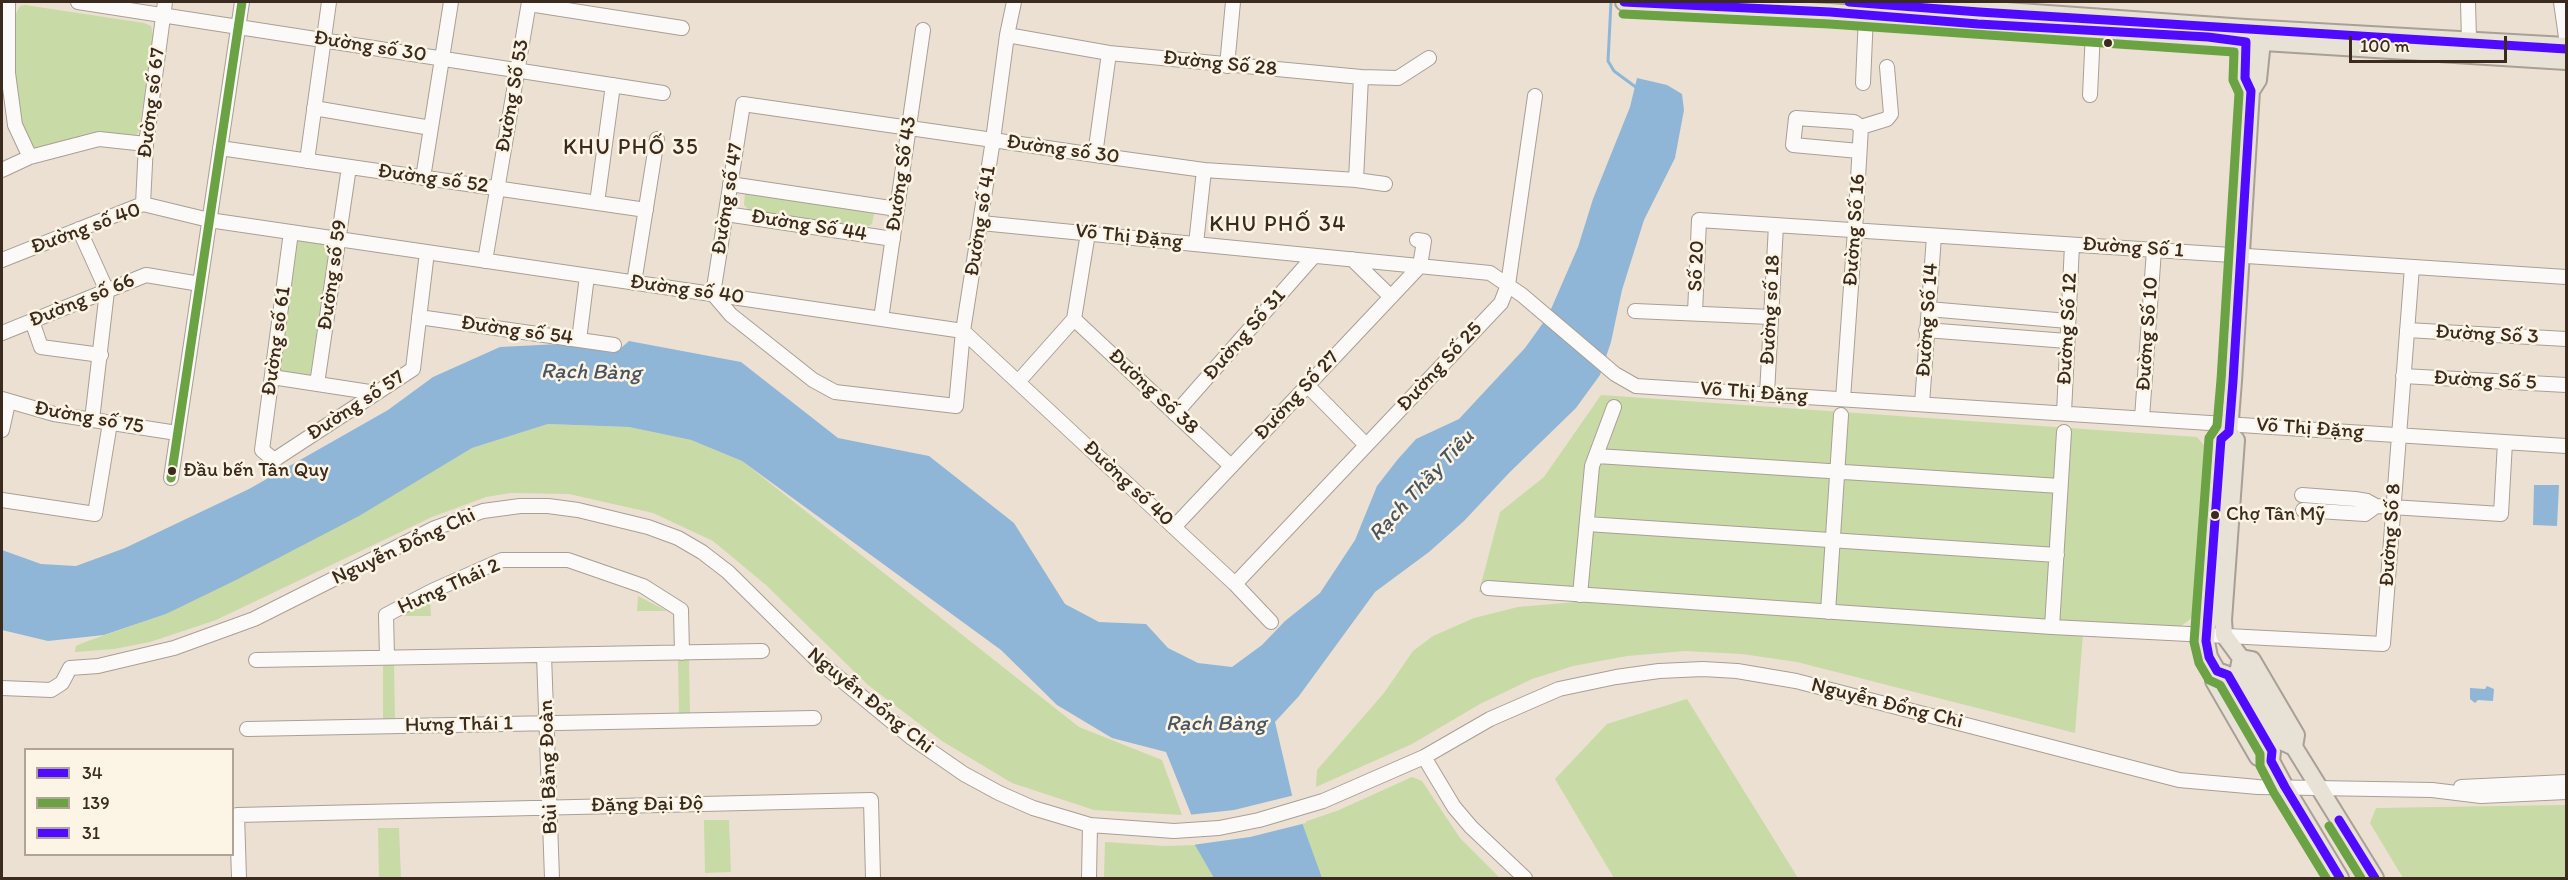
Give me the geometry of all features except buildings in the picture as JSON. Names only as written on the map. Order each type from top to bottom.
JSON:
[{"type":"main road","points":[[1625,2],[1839,7],[1866,15],[2093,31],[2208,31]]},
{"type":"main road","points":[[1879,2],[2566,61]]},
{"type":"main road","points":[[2254,35],[2469,40],[2566,46]]},
{"type":"main road","points":[[2254,35],[2259,54],[2258,80],[2251,91],[2229,428],[2236,440],[2206,635],[2209,657],[2217,671],[2228,675],[2272,751],[2271,760],[2285,788],[2340,879]]},
{"type":"main road","points":[[2222,539],[2224,635],[2241,658],[2252,660],[2296,735],[2294,747],[2375,879]]},
{"type":"street","points":[[8,2],[8,73],[15,125],[30,157]]},
{"type":"street","name":"Đường số 30","points":[[78,2],[164,8],[238,26],[663,93]]},
{"type":"street","points":[[171,478],[242,2]]},
{"type":"street","points":[[307,161],[329,2]]},
{"type":"street","points":[[423,177],[451,2]]},
{"type":"street","name":"Đường số 41","points":[[713,294],[731,315],[813,380],[835,392],[956,406],[963,331],[981,223],[1007,35],[1014,2]]},
{"type":"street","points":[[1227,66],[1233,2]]},
{"type":"street","points":[[2468,2],[2469,40]]},
{"type":"street","points":[[2561,2],[2566,38]]},
{"type":"street","points":[[529,3],[682,28]]},
{"type":"street","name":"Đường Số 53","points":[[485,261],[529,3]]},
{"type":"street","name":"Đường số 67","points":[[142,204],[146,144],[164,8]]},
{"type":"street","points":[[1863,83],[1866,15]]},
{"type":"street","name":"Đường Số 43","points":[[881,319],[923,30]]},
{"type":"street","points":[[2090,95],[2093,31]]},
{"type":"street","name":"Đường Số 28","points":[[1007,35],[1109,53],[1361,77],[1398,78],[1429,58]]},
{"type":"street","points":[[1095,155],[1109,53]]},
{"type":"street","points":[[1859,151],[1793,145],[1796,118],[1854,122],[1861,127],[1887,119],[1891,114],[1887,67]]},
{"type":"street","points":[[1356,180],[1361,77]]},
{"type":"street","points":[[597,202],[613,85]]},
{"type":"street","name":"Đường Số 25","points":[[1235,584],[1501,303],[1508,285],[1535,96]]},
{"type":"street","name":"Đường số 30","points":[[743,104],[1204,170],[1385,184]]},
{"type":"street","name":"Đường số 47","points":[[713,294],[743,104]]},
{"type":"street","points":[[314,108],[431,128]]},
{"type":"street","name":"Đường Số 16","points":[[1844,399],[1861,127]]},
{"type":"street","points":[[2,170],[30,157],[99,139],[146,144]]},
{"type":"street","points":[[634,283],[657,139]]},
{"type":"street","name":"Đường số 52","points":[[220,148],[646,210]]},
{"type":"street","name":"Đường số 59","points":[[317,384],[349,167]]},
{"type":"street","points":[[1196,244],[1204,170]]},
{"type":"street","name":"Đường Số 44","points":[[730,184],[897,209]]},
{"type":"street","name":"Đường số 40","points":[[2,260],[142,204],[209,220],[963,331],[1235,584],[1271,622]]},
{"type":"street","name":"Đường Số 44","points":[[726,214],[892,239]]},
{"type":"street","name":"Đường Số 1","points":[[1700,220],[2566,277]]},
{"type":"street","name":"Số 20","points":[[1695,313],[1700,220]]},
{"type":"street","name":"Võ Thị Đặng","points":[[981,223],[1490,273],[1521,295],[1615,374],[1636,386],[2142,418],[2229,428],[2398,435],[2566,446]]},
{"type":"street","name":"Đường số 18","points":[[1767,394],[1776,225]]},
{"type":"street","points":[[79,229],[107,291],[92,420]]},
{"type":"street","name":"Đường số 61","points":[[262,450],[291,232]]},
{"type":"street","points":[[1018,382],[1074,319],[1088,233]]},
{"type":"street","name":"Đường Số 14","points":[[1922,404],[1934,236]]},
{"type":"street","points":[[1417,240],[1424,241],[1420,266]]},
{"type":"street","name":"Đường Số 12","points":[[2064,413],[2072,244]]},
{"type":"street","name":"Đường Số 10","points":[[2142,418],[2154,250]]},
{"type":"street","name":"Đường số 57","points":[[262,450],[274,460],[413,369],[427,252]]},
{"type":"street","name":"Đường Số 31","points":[[1175,414],[1314,256]]},
{"type":"street","points":[[1352,259],[1391,297]]},
{"type":"street","name":"Đường Số 27","points":[[1174,527],[1420,266]]},
{"type":"street","name":"Đường Số 8","points":[[2224,635],[2383,645],[2412,267]]},
{"type":"street","name":"Đường số 66","points":[[2,333],[146,275],[200,284]]},
{"type":"street","points":[[579,340],[587,276]]},
{"type":"street","points":[[1928,309],[2068,321]]},
{"type":"street","points":[[1635,311],[1771,317]]},
{"type":"street","name":"Đường số 54","points":[[420,317],[614,345]]},
{"type":"street","name":"Đường Số 38","points":[[1074,319],[1231,466]]},
{"type":"street","points":[[33,321],[41,347],[101,355]]},
{"type":"street","points":[[1926,330],[2067,341]]},
{"type":"street","name":"Đường Số 3","points":[[2406,330],[2566,339]]},
{"type":"street","name":"Đường Số 5","points":[[2403,376],[2566,386]]},
{"type":"street","points":[[272,377],[376,393]]},
{"type":"street","points":[[1307,386],[1366,445]]},
{"type":"street","points":[[2,430],[4,401]]},
{"type":"street","name":"Đường số 75","points":[[4,401],[54,414],[177,433]]},
{"type":"street","points":[[1580,595],[1592,466],[1614,407]]},
{"type":"street","points":[[1828,612],[1841,415]]},
{"type":"street","points":[[2,500],[95,514],[110,423]]},
{"type":"street","points":[[2052,627],[2064,432]]},
{"type":"street","points":[[2302,495],[2367,501],[2376,506],[2501,514],[2505,442]]},
{"type":"street","points":[[1597,456],[2060,486]]},
{"type":"street","name":"Nguyễn Đổng Chi","points":[[2,688],[51,690],[62,683],[70,668],[98,666],[174,648],[254,619],[435,528],[483,511],[520,506],[578,510],[648,526],[678,538],[702,552],[728,572],[816,659],[912,738],[964,774],[999,793],[1034,808],[1090,825],[1138,830],[1196,830],[1250,822],[1302,808],[1360,785],[1424,757],[1490,719],[1558,689],[1659,671],[1703,669],[1737,671],[1796,681],[2179,780],[2285,788],[2432,790],[2543,788],[2566,792]]},
{"type":"street","points":[[2303,510],[2366,514],[2376,506]]},
{"type":"street","points":[[1587,524],[2056,555]]},
{"type":"street","name":"Hưng Thái 2","points":[[387,657],[386,615],[432,591],[502,560],[568,560],[643,586],[681,610],[682,653]]},
{"type":"street","points":[[1488,588],[2052,627],[2224,635]]},
{"type":"street","points":[[256,660],[762,651]]},
{"type":"street","name":"Bùi Bằng Đoàn","points":[[544,655],[552,879]]},
{"type":"street","name":"Hưng Thái 1","points":[[248,729],[814,718]]},
{"type":"street","points":[[1424,757],[1454,807],[1471,827],[1525,879]]},
{"type":"street","name":"Nguyễn Đổng Chi","points":[[2543,788],[2566,782]]},
{"type":"street","name":"Đặng Đại Độ","points":[[238,879],[237,815],[871,800],[873,879]]},
{"type":"street","points":[[1089,879],[1090,825]]},
{"type":"green space","points":[[20,6],[144,23],[151,26],[154,40],[139,131],[136,135],[130,138],[34,150],[28,145],[17,111],[11,65],[15,15]]},
{"type":"green space","points":[[753,191],[867,208],[874,214],[872,224],[865,228],[750,211],[744,205],[745,193]]},
{"type":"green space","points":[[298,237],[330,242],[310,377],[278,371]]},
{"type":"green space","points":[[1601,395],[2197,437],[2204,445],[2194,616],[2180,627],[2179,640],[2083,634],[2075,733],[1797,662],[1742,654],[1685,651],[1627,656],[1573,666],[1532,679],[1480,704],[1412,744],[1316,787],[1317,770],[1384,693],[1413,651],[1433,636],[1474,618],[1518,607],[1576,602],[1954,626],[1479,592],[1500,512],[1544,477]]},
{"type":"green space","points":[[548,424],[629,427],[691,440],[742,461],[1079,727],[1162,760],[1182,815],[1094,810],[1012,783],[942,741],[868,685],[766,585],[713,541],[653,513],[569,494],[511,493],[486,497],[432,517],[216,620],[150,642],[114,649],[75,652],[76,646],[85,642],[166,614],[472,448]]},
{"type":"green space","points":[[638,596],[667,611],[637,611]]},
{"type":"green space","points":[[430,600],[431,616],[395,616]]},
{"type":"green space","points":[[678,660],[689,660],[690,716],[679,716]]},
{"type":"green space","points":[[383,664],[394,664],[395,720],[383,720]]},
{"type":"green space","points":[[1687,699],[1798,878],[1614,878],[1555,779],[1607,724]]},
{"type":"green space","points":[[1412,777],[1422,781],[1460,838],[1500,878],[1309,878],[1282,830],[1339,810]]},
{"type":"green space","points":[[2566,805],[2566,878],[2403,878],[2370,823],[2376,808]]},
{"type":"green space","points":[[704,820],[729,820],[731,872],[705,873]]},
{"type":"green space","points":[[378,828],[399,828],[401,878],[379,878]]},
{"type":"green space","points":[[1105,842],[1165,846],[1195,845],[1257,878],[1104,878]]},
{"type":"water","name":"Rạch Bàng","points":[[1637,78],[1667,85],[1682,94],[1684,110],[1675,158],[1644,220],[1622,290],[1611,342],[1600,375],[1576,408],[1509,473],[1464,521],[1429,552],[1375,592],[1299,696],[1275,722],[1292,795],[1322,878],[1214,878],[1195,845],[1191,814],[1166,752],[1112,738],[1057,705],[1001,650],[742,461],[691,440],[629,427],[548,424],[472,448],[359,516],[236,580],[166,614],[104,635],[48,641],[2,630],[2,550],[41,564],[76,566],[125,548],[249,489],[388,410],[433,377],[500,347],[559,344],[615,353],[629,341],[741,362],[838,438],[929,456],[1014,523],[1065,604],[1099,622],[1146,624],[1168,648],[1198,663],[1232,667],[1262,645],[1285,621],[1320,593],[1355,540],[1377,486],[1398,459],[1416,439],[1459,419],[1525,348],[1548,316],[1578,247],[1593,199],[1630,107]]},
{"type":"water","points":[[2534,485],[2559,485],[2557,526],[2533,525]]},
{"type":"water","points":[[2487,686],[2494,689],[2493,701],[2478,700],[2475,703],[2470,699],[2470,688],[2485,689]]},
{"type":"pier","points":[[1295,795],[1306,823],[1250,837],[1192,845],[1188,815],[1234,810]]},
{"type":"waterway","points":[[1611,2],[1608,61],[1614,71],[1637,88]]},
{"type":"transit line","points":[[171,478],[242,2]]},
{"type":"transit line","name":"34","points":[[1624,2],[1830,12],[1978,24],[2208,37],[2246,42],[2245,78],[2251,91],[2233,381],[2229,432],[2221,439],[2206,641],[2209,657],[2217,671],[2228,675],[2272,751],[2271,761],[2285,787],[2340,878]]},
{"type":"transit line","name":"31","points":[[1849,2],[2566,49]]},
{"type":"transit line","name":"139","points":[[1623,14],[1829,24],[2234,52],[2233,80],[2239,93],[2221,380],[2217,426],[2209,438],[2194,642],[2199,663],[2209,680],[2220,685],[2260,754],[2260,766],[2274,793],[2326,878]]},
{"type":"transit line","name":"34","points":[[2339,820],[2375,878]]},
{"type":"transit line","name":"139","points":[[2329,826],[2361,878]]},
{"type":"place","name":"Đầu bến Tân Quy","points":[[172,471]]},
{"type":"place","name":"Chợ Tân Mỹ","points":[[2215,515]]},
{"type":"district","name":"KHU PHỐ 35","points":[[631,148]]},
{"type":"district","name":"KHU PHỐ 34","points":[[1278,225]]},
{"type":"water label","name":"Rạch Thầy Tiêu","points":[[1422,486]]}]
